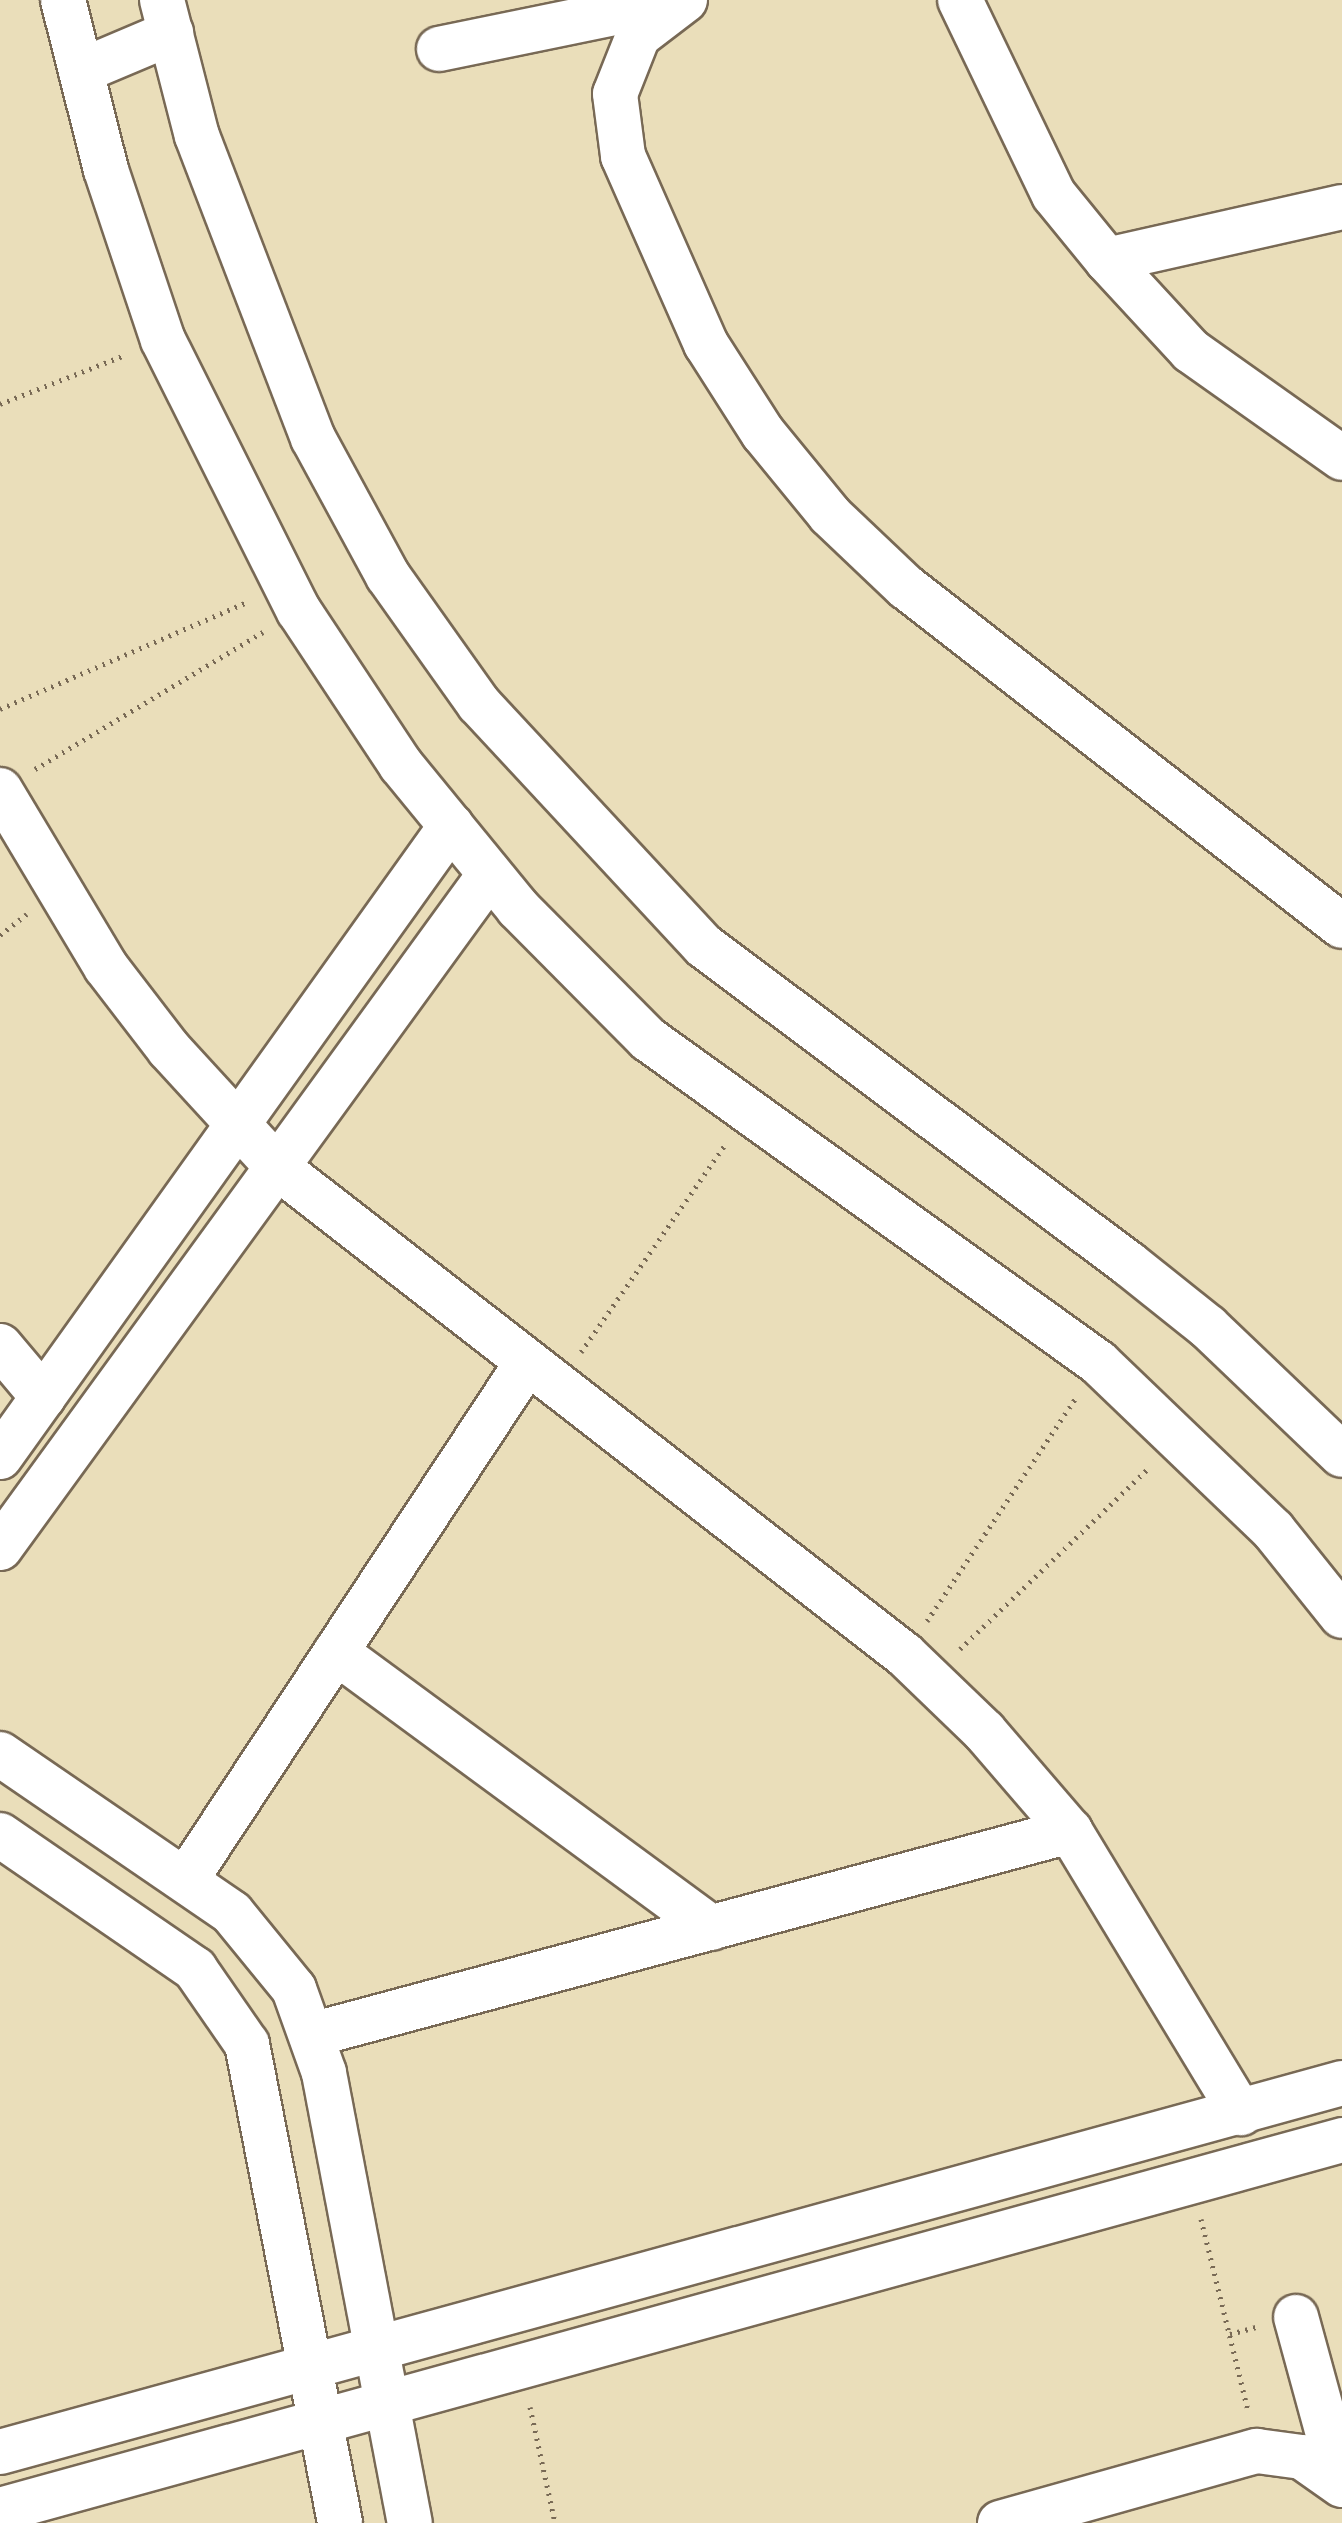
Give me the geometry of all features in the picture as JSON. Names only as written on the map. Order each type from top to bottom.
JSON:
[{"type":"street","points":[[63,0],[81,71],[163,340],[292,598],[451,826],[490,874],[648,1039],[1099,1363],[1182,1437],[1342,1616]]},
{"type":"street","points":[[439,49],[677,0]]},
{"type":"street","points":[[685,0],[638,36],[615,94],[623,156],[706,344],[763,433],[830,515],[906,587],[1342,926]]},
{"type":"street","points":[[960,0],[1054,195],[1107,260],[1191,351],[1342,458]]},
{"type":"street","points":[[81,71],[166,16],[202,150],[313,438],[388,576],[479,704],[704,946],[1163,1291],[1342,1455]]},
{"type":"street","points":[[1107,260],[1342,207]]},
{"type":"street","points":[[0,790],[106,967],[236,1126],[277,1167],[917,1666],[1070,1831],[1241,2113]]},
{"type":"street","points":[[0,1457],[451,826]]},
{"type":"street","points":[[0,1548],[490,874]]},
{"type":"street","points":[[0,1346],[43,1397]]},
{"type":"street","points":[[187,1878],[336,1652],[541,1375]]},
{"type":"street","points":[[336,1652],[712,1928]]},
{"type":"street","points":[[0,1754],[187,1878],[267,1948],[315,2034],[410,2523]]},
{"type":"street","points":[[315,2034],[1070,1831]]},
{"type":"street","points":[[0,1835],[195,1969],[225,2004],[262,2090],[340,2523]]},
{"type":"street","points":[[0,2452],[1342,2083]]},
{"type":"street","points":[[0,2510],[1342,2140]]},
{"type":"street","points":[[1296,2317],[1341,2484]]},
{"type":"street","points":[[1000,2523],[1257,2451],[1302,2457],[1341,2484]]},
{"type":"path","points":[[0,404],[163,340]]},
{"type":"path","points":[[0,709],[292,598]]},
{"type":"path","points":[[0,790],[292,598]]},
{"type":"path","points":[[541,1375],[747,1113]]},
{"type":"path","points":[[917,1666],[1099,1363]]},
{"type":"path","points":[[917,1666],[1182,1437]]},
{"type":"path","points":[[1192,2183],[1257,2451]]},
{"type":"path","points":[[521,2366],[555,2523]]}]
